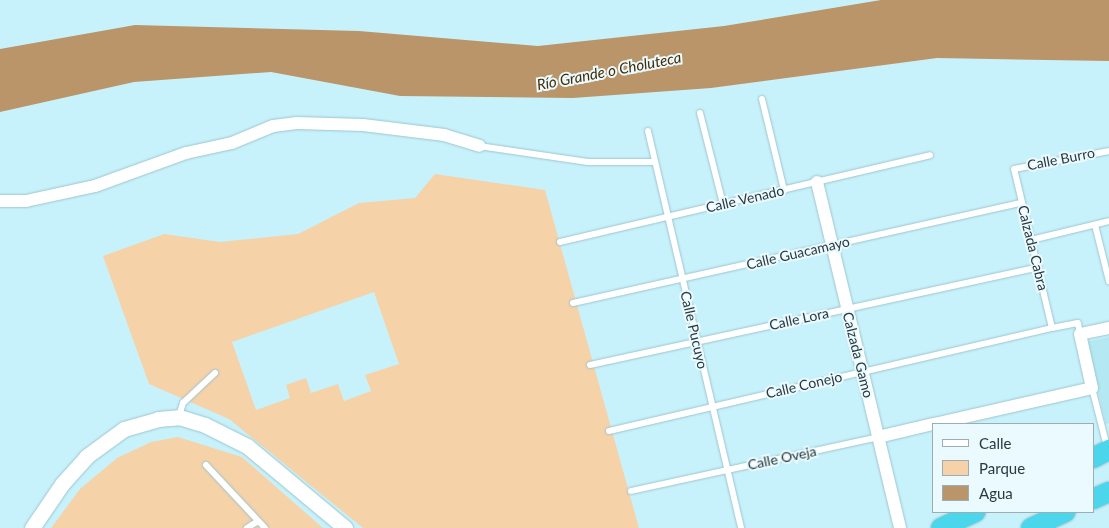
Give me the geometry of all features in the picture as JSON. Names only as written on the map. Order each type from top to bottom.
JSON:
[{"type":"highway","points":[[1094,499],[1109,492]]},
{"type":"highway","points":[[941,528],[974,513]]},
{"type":"highway","points":[[1031,528],[1064,513]]},
{"type":"street","points":[[0,201],[26,200],[94,186],[186,153],[232,143],[273,126],[297,123],[363,125],[444,135],[479,146]]},
{"type":"street","name":"Calzada Gamo","points":[[817,182],[900,528]]},
{"type":"street","points":[[1092,388],[1080,334],[1109,328]]},
{"type":"street","name":"Calle Oveja","points":[[937,423],[1092,388]]},
{"type":"street","points":[[32,528],[62,484],[87,456],[124,429],[158,419],[179,417],[205,425],[247,446],[346,528]]},
{"type":"street","name":"Calle Oveja","points":[[878,437],[932,424]]},
{"type":"lane","points":[[762,99],[784,190]]},
{"type":"lane","points":[[700,113],[723,204]]},
{"type":"lane","name":"Calle Pucuyo","points":[[648,131],[741,528]]},
{"type":"lane","points":[[479,146],[588,162],[655,162]]},
{"type":"lane","name":"Calle Burro","points":[[1014,169],[1109,150]]},
{"type":"lane","name":"Calle Venado","points":[[560,242],[930,156]]},
{"type":"lane","name":"Calzada Cabra","points":[[1014,169],[1052,328]]},
{"type":"lane","name":"Calle Guacamayo","points":[[573,303],[1022,203]]},
{"type":"lane","points":[[1031,240],[1109,222]]},
{"type":"lane","points":[[1095,225],[1109,281]]},
{"type":"lane","name":"Calle Lora","points":[[590,365],[1038,267]]},
{"type":"lane","name":"Calle Conejo","points":[[609,431],[1052,328],[1078,323],[1080,334]]},
{"type":"lane","points":[[179,417],[183,403],[215,373]]},
{"type":"lane","points":[[1092,388],[1103,453]]},
{"type":"lane","name":"Calle Oveja","points":[[631,491],[878,437]]},
{"type":"lane","points":[[206,465],[265,528]]},
{"type":"lane","points":[[247,528],[258,521]]},
{"type":"shaded area","points":[[1109,337],[1109,423],[1106,424],[1086,342]]},
{"type":"green space","points":[[435,174],[545,190],[639,528],[363,528],[229,419],[149,384],[103,256],[164,234],[220,242],[298,234],[359,203],[415,198]],"holes":[[[374,292],[399,364],[365,375],[371,391],[344,401],[338,384],[311,393],[306,378],[286,385],[290,398],[256,410],[232,342]]]},
{"type":"green space","points":[[178,437],[242,457],[323,528],[51,528],[80,489],[117,458],[151,442]]},
{"type":"water","name":"Río Grande o Choluteca","points":[[881,0],[1109,0],[1109,61],[937,58],[711,88],[573,98],[400,96],[271,72],[134,82],[0,112],[0,49],[135,25],[359,31],[538,46],[724,26]]}]
